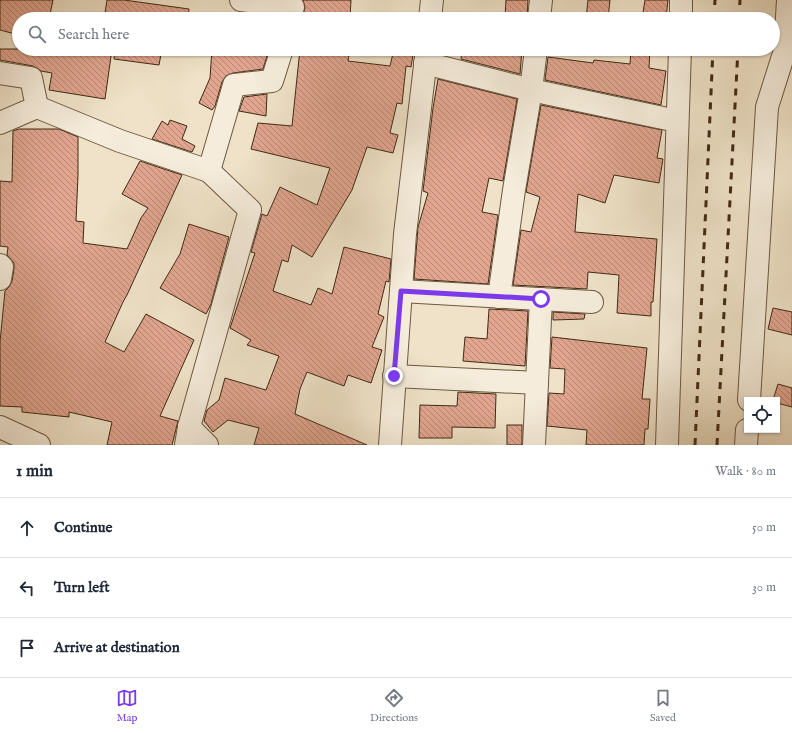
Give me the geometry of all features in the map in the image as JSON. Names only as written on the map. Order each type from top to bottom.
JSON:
[{"type":"street","points":[[241,0],[293,9]]},
{"type":"street","points":[[431,12],[432,0]]},
{"type":"street","points":[[540,12],[541,0]]},
{"type":"street","points":[[681,0],[681,12]]},
{"type":"street","points":[[749,397],[767,107],[789,52],[788,0]]},
{"type":"street","points":[[209,170],[234,85],[272,82],[280,56]]},
{"type":"street","points":[[390,445],[405,234],[426,56],[531,90],[677,122]]},
{"type":"street","points":[[499,297],[535,56]]},
{"type":"street","points":[[667,445],[680,56]]},
{"type":"street","points":[[0,72],[31,78],[37,107]]},
{"type":"street","points":[[0,123],[37,107],[120,141],[209,170],[250,210],[187,436],[207,445]]},
{"type":"street","points":[[0,265],[2,267],[0,278]]},
{"type":"street","points":[[401,291],[592,302]]},
{"type":"street","points":[[534,445],[541,299]]},
{"type":"street","points":[[394,376],[537,383]]},
{"type":"street","points":[[0,427],[40,445]]},
{"type":"street","points":[[746,445],[747,433]]},
{"type":"building","points":[[0,0],[53,0],[50,12],[12,12],[12,33],[0,30]]},
{"type":"building","points":[[107,0],[124,0],[189,9],[189,12],[105,12]]},
{"type":"building","points":[[303,0],[351,0],[350,12],[304,12],[305,8]]},
{"type":"building","points":[[506,0],[528,0],[527,12],[505,12]]},
{"type":"building","points":[[588,0],[610,0],[609,12],[587,12]]},
{"type":"building","points":[[645,0],[668,0],[667,12],[643,12]]},
{"type":"building","points":[[0,49],[12,49],[12,56],[111,56],[105,99],[49,90],[52,73],[41,71],[33,66],[0,60]]},
{"type":"building","points":[[114,56],[161,56],[159,65],[114,59]]},
{"type":"building","points":[[212,56],[267,56],[263,69],[233,73],[226,76],[222,82],[215,106],[212,110],[199,103],[210,78]]},
{"type":"building","points":[[299,56],[349,56],[348,61],[390,66],[392,56],[413,56],[411,67],[406,66],[402,104],[397,103],[390,133],[398,135],[393,153],[367,147],[352,190],[312,257],[292,245],[288,262],[282,260],[273,291],[311,305],[318,288],[332,294],[344,247],[391,259],[389,282],[386,281],[378,314],[384,317],[372,347],[382,350],[371,383],[348,375],[344,386],[307,372],[300,389],[295,414],[367,445],[254,445],[259,428],[228,420],[213,432],[204,421],[207,410],[219,400],[225,378],[266,390],[279,356],[247,345],[251,340],[230,328],[255,253],[251,252],[262,214],[267,216],[280,187],[317,205],[330,168],[251,149],[258,123],[292,126]]},
{"type":"building","points":[[461,56],[521,56],[520,74],[461,59]]},
{"type":"building","points":[[631,56],[650,56],[649,68],[666,71],[661,105],[545,80],[548,57],[593,63],[594,60],[630,64]]},
{"type":"building","points":[[438,79],[517,99],[503,181],[489,178],[482,212],[498,215],[488,284],[414,279],[418,227],[428,193],[423,191]]},
{"type":"building","points":[[267,94],[266,116],[239,111],[244,97]]},
{"type":"building","points":[[541,105],[662,130],[657,158],[663,159],[659,183],[614,175],[605,203],[578,194],[575,232],[657,239],[651,316],[617,313],[619,275],[588,272],[587,289],[513,285],[521,230],[531,232],[540,197],[526,192]]},
{"type":"building","points":[[170,120],[187,126],[182,139],[195,146],[192,152],[152,139],[162,121],[168,125]]},
{"type":"building","points":[[19,129],[59,129],[78,137],[76,221],[84,222],[83,243],[127,249],[141,218],[148,208],[122,194],[140,161],[182,175],[105,342],[124,352],[146,314],[194,340],[160,416],[178,421],[172,445],[107,445],[112,422],[69,412],[69,417],[22,412],[22,407],[0,406],[0,342],[5,291],[12,281],[14,263],[7,255],[8,247],[0,246],[0,181],[12,182],[13,131]]},
{"type":"building","points":[[189,224],[229,237],[211,304],[206,314],[160,288],[180,254]]},
{"type":"building","points":[[773,308],[792,312],[792,335],[768,329]]},
{"type":"building","points":[[489,309],[528,311],[525,366],[463,361],[465,337],[487,339]]},
{"type":"building","points":[[553,312],[585,314],[584,319],[553,320]]},
{"type":"building","points":[[552,337],[647,348],[642,399],[650,399],[648,429],[645,429],[644,445],[586,445],[587,430],[547,426],[549,393],[564,394],[565,369],[550,368]]},
{"type":"building","points":[[778,384],[792,388],[792,407],[780,404],[780,397],[774,397]]},
{"type":"building","points":[[458,392],[496,394],[495,428],[452,427],[452,438],[419,438],[420,405],[457,406]]},
{"type":"building","points":[[507,425],[522,425],[522,445],[507,445]]},
{"type":"railway","points":[[714,12],[715,0]]},
{"type":"railway","points":[[739,12],[740,0]]},
{"type":"railway","points":[[695,445],[713,56]]},
{"type":"railway","points":[[717,445],[738,56]]},
{"type":"route","points":[[394,376],[401,291],[541,299]]}]
